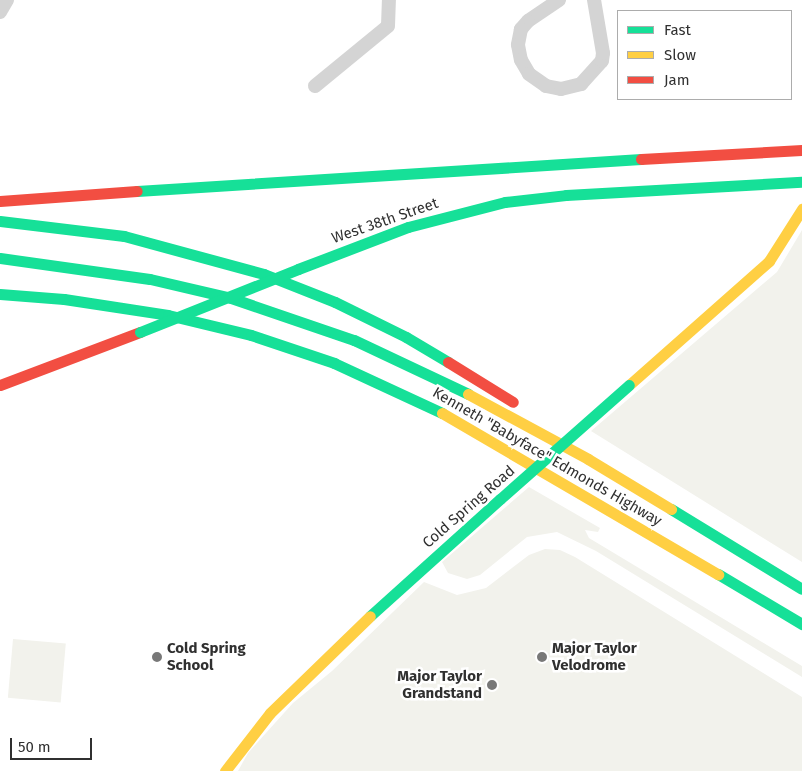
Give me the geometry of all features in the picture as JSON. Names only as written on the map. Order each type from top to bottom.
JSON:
[{"type":"main road","points":[[0,201],[358,175],[802,150]]},
{"type":"main road","name":"West 38th Street","points":[[0,385],[408,228],[505,202],[566,195],[802,182]]},
{"type":"main road","name":"Cold Spring Road","points":[[225,771],[270,713],[380,606],[769,260],[802,210]]},
{"type":"main road","points":[[0,221],[81,229],[155,243],[238,266],[314,293],[406,337],[486,383],[588,459]]},
{"type":"main road","name":"Kenneth \"Babyface\" Edmonds Highway","points":[[0,258],[150,279],[292,317],[354,340],[426,371],[588,459],[802,589]]},
{"type":"main road","name":"Kenneth \"Babyface\" Edmonds Highway","points":[[0,294],[64,299],[168,315],[251,335],[341,366],[416,399],[479,432],[802,624]]},
{"type":"street","points":[[0,12],[6,0]]},
{"type":"street","points":[[315,86],[388,26],[389,0]]},
{"type":"street","points":[[559,0],[528,21],[521,29],[518,45],[521,60],[529,74],[546,86],[561,88],[581,84],[602,61],[603,53],[594,0]]},
{"type":"shaded area","points":[[802,230],[802,562],[591,431],[777,272]]},
{"type":"shaded area","points":[[529,487],[600,528],[598,532],[585,530],[589,538],[802,666],[802,677],[596,551],[557,532],[527,537],[480,575],[467,579],[448,573],[442,562]]},
{"type":"shaded area","name":"Major Taylor Velodrome","points":[[545,549],[560,550],[575,557],[802,697],[802,771],[238,771],[248,753],[293,703],[332,671],[424,582],[457,595],[486,588],[529,555]]},
{"type":"shaded area","points":[[13,639],[66,644],[61,702],[8,698]]},
{"type":"traffic: fast","points":[[137,191],[641,159]]},
{"type":"traffic: fast","points":[[298,269],[408,227],[505,202],[566,195],[802,182]]},
{"type":"traffic: fast","points":[[0,221],[124,236],[264,274],[335,302],[406,337],[448,362]]},
{"type":"traffic: fast","points":[[0,258],[150,279],[231,298],[354,340],[468,394]]},
{"type":"traffic: fast","points":[[140,332],[298,269]]},
{"type":"traffic: fast","points":[[0,294],[64,299],[168,315],[251,335],[334,363],[442,413]]},
{"type":"traffic: fast","points":[[500,499],[629,385]]},
{"type":"traffic: fast","points":[[370,616],[500,499]]},
{"type":"traffic: fast","points":[[671,509],[802,589]]},
{"type":"traffic: fast","points":[[718,574],[802,624]]},
{"type":"traffic: slow","points":[[629,385],[769,261],[802,209]]},
{"type":"traffic: slow","points":[[468,394],[588,459],[671,509]]},
{"type":"traffic: slow","points":[[442,413],[718,574]]},
{"type":"traffic: slow","points":[[225,771],[270,713],[370,616]]},
{"type":"traffic: jam","points":[[641,159],[802,150]]},
{"type":"traffic: jam","points":[[0,201],[137,191]]},
{"type":"traffic: jam","points":[[0,385],[140,332]]},
{"type":"traffic: jam","points":[[448,362],[513,402]]},
{"type":"place","name":"Cold Spring School","points":[[157,657]]},
{"type":"place","name":"Major Taylor Velodrome","points":[[542,657]]},
{"type":"place","name":"Major Taylor Grandstand","points":[[492,685]]}]
